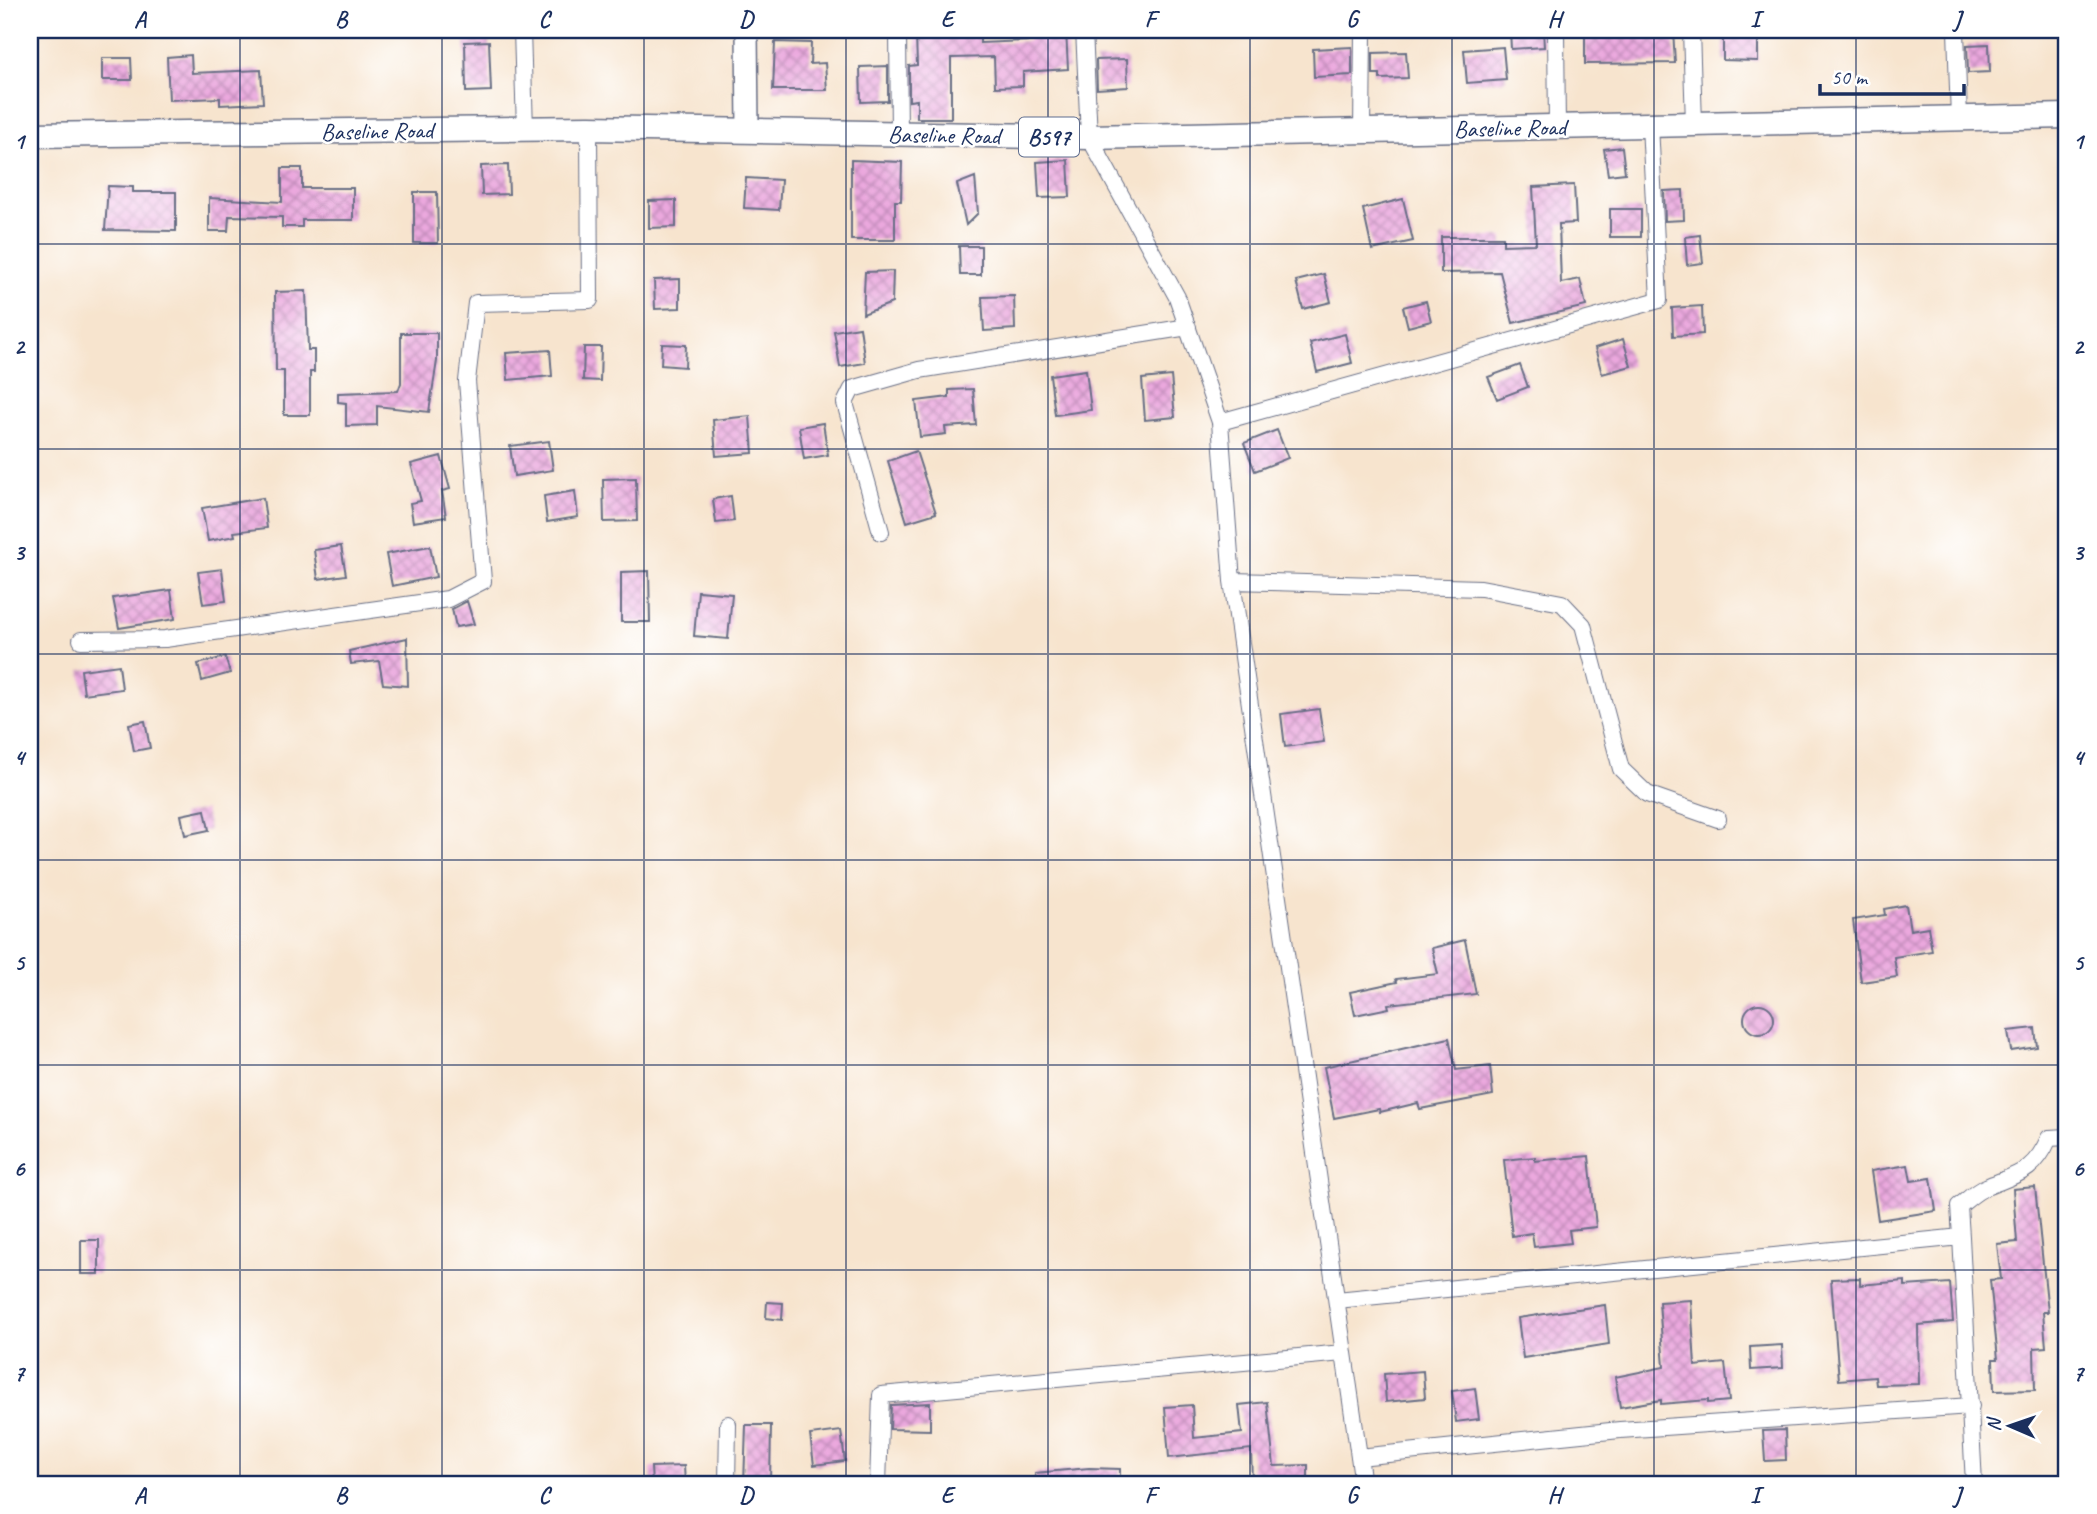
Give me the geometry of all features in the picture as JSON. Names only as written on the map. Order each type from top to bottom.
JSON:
[{"type":"main road","name":"Baseline Road","points":[[30,135],[589,128],[1089,137],[2067,116]]},
{"type":"street","points":[[523,30],[525,130]]},
{"type":"street","points":[[747,30],[748,129]]},
{"type":"street","points":[[898,30],[899,135]]},
{"type":"street","points":[[1084,30],[1089,137],[1177,297],[1220,422],[1231,581],[1363,1484]]},
{"type":"street","points":[[1362,131],[1363,30]]},
{"type":"street","points":[[1556,30],[1557,127]]},
{"type":"street","points":[[1691,30],[1694,124]]},
{"type":"street","points":[[1956,30],[1959,118]]},
{"type":"street","points":[[1220,422],[1659,300],[1650,125]]},
{"type":"street","points":[[81,640],[165,639],[448,599],[483,581],[467,381],[476,303],[590,300],[589,128]]},
{"type":"street","points":[[881,532],[845,404],[852,389],[919,370],[1188,327]]},
{"type":"street","points":[[1231,581],[1481,588],[1562,603],[1583,625],[1621,769],[1647,794],[1718,819]]},
{"type":"street","points":[[1974,1484],[1959,1206],[1984,1188],[2017,1178],[2042,1153],[2049,1138],[2067,1137]]},
{"type":"street","points":[[1337,1300],[1961,1237]]},
{"type":"street","points":[[878,1484],[881,1395],[1343,1353]]},
{"type":"street","points":[[1359,1457],[1620,1430],[1970,1406]]},
{"type":"street","points":[[727,1484],[728,1424]]},
{"type":"building","points":[[950,30],[980,30],[980,43],[1029,41],[1029,30],[1066,30],[1068,69],[1023,72],[1023,86],[995,87],[994,57],[951,58],[951,118],[917,118],[917,100],[909,101],[909,66],[917,65],[916,35],[950,34]]},
{"type":"building","points":[[1510,30],[1543,30],[1544,47],[1511,49]]},
{"type":"building","points":[[1585,30],[1673,30],[1675,63],[1585,64]]},
{"type":"building","points":[[1723,35],[1758,36],[1758,61],[1723,60]]},
{"type":"building","points":[[489,41],[491,91],[466,92],[465,42]]},
{"type":"building","points":[[775,42],[811,43],[810,64],[825,63],[827,90],[773,90]]},
{"type":"building","points":[[1989,44],[1990,72],[1968,73],[1967,45]]},
{"type":"building","points":[[1352,47],[1352,75],[1314,77],[1313,49]]},
{"type":"building","points":[[1503,47],[1506,80],[1467,83],[1464,50]]},
{"type":"building","points":[[1406,52],[1408,78],[1380,79],[1380,74],[1373,74],[1373,53]]},
{"type":"building","points":[[191,55],[192,73],[261,70],[263,103],[220,105],[220,98],[169,100],[167,57]]},
{"type":"building","points":[[102,58],[131,58],[132,80],[102,80]]},
{"type":"building","points":[[1127,59],[1128,87],[1097,89],[1096,60]]},
{"type":"building","points":[[888,66],[888,101],[861,102],[860,67]]},
{"type":"building","points":[[1622,147],[1625,173],[1608,175],[1604,149]]},
{"type":"building","points":[[851,160],[902,162],[901,201],[895,201],[895,240],[851,240]]},
{"type":"building","points":[[1068,160],[1070,197],[1039,198],[1037,162]]},
{"type":"building","points":[[508,165],[509,194],[482,195],[481,166]]},
{"type":"building","points":[[282,168],[302,168],[302,188],[353,188],[353,220],[302,220],[302,227],[282,227],[282,217],[229,216],[228,231],[209,231],[209,198],[282,202]]},
{"type":"building","points":[[975,177],[978,213],[966,225],[957,184]]},
{"type":"building","points":[[746,178],[781,180],[779,210],[744,208]]},
{"type":"building","points":[[1574,185],[1576,223],[1559,224],[1561,283],[1580,279],[1586,306],[1513,323],[1500,272],[1441,273],[1441,237],[1503,237],[1503,245],[1536,244],[1533,187]]},
{"type":"building","points":[[108,186],[133,187],[133,192],[176,192],[176,231],[105,230]]},
{"type":"building","points":[[1683,190],[1684,220],[1665,221],[1664,191]]},
{"type":"building","points":[[414,192],[437,192],[438,243],[414,243]]},
{"type":"building","points":[[1403,199],[1413,241],[1372,250],[1363,209]]},
{"type":"building","points":[[676,200],[676,227],[649,228],[649,201]]},
{"type":"building","points":[[1610,209],[1641,209],[1641,237],[1610,237]]},
{"type":"building","points":[[1700,235],[1703,263],[1687,265],[1685,237]]},
{"type":"building","points":[[959,246],[981,246],[981,275],[960,275]]},
{"type":"building","points":[[893,271],[892,303],[863,314],[865,272]]},
{"type":"building","points":[[1324,274],[1331,302],[1303,309],[1296,281]]},
{"type":"building","points":[[680,279],[680,308],[655,309],[654,280]]},
{"type":"building","points":[[306,291],[308,350],[314,350],[314,372],[310,372],[310,415],[284,415],[284,371],[276,371],[275,292]]},
{"type":"building","points":[[1014,296],[1015,329],[984,331],[982,297]]},
{"type":"building","points":[[1426,301],[1431,321],[1408,327],[1403,307]]},
{"type":"building","points":[[1702,306],[1703,334],[1673,336],[1672,308]]},
{"type":"building","points":[[860,327],[865,363],[840,367],[834,331]]},
{"type":"building","points":[[401,333],[437,333],[437,361],[429,412],[377,406],[377,425],[346,426],[346,403],[338,402],[338,393],[398,391],[401,383]]},
{"type":"building","points":[[1345,334],[1352,363],[1317,372],[1310,343]]},
{"type":"building","points":[[1623,339],[1631,366],[1602,374],[1595,348]]},
{"type":"building","points":[[662,344],[686,345],[685,367],[661,365]]},
{"type":"building","points":[[584,347],[601,347],[600,381],[583,380]]},
{"type":"building","points":[[550,350],[552,376],[508,380],[506,353]]},
{"type":"building","points":[[1520,365],[1528,387],[1497,399],[1488,377]]},
{"type":"building","points":[[1086,370],[1091,410],[1055,415],[1050,375]]},
{"type":"building","points":[[1171,376],[1175,417],[1145,420],[1142,379]]},
{"type":"building","points":[[973,389],[976,425],[945,427],[946,434],[920,437],[916,401],[949,397],[949,390]]},
{"type":"building","points":[[750,416],[753,453],[716,456],[713,420]]},
{"type":"building","points":[[823,423],[828,455],[804,459],[799,427]]},
{"type":"building","points":[[1277,430],[1288,458],[1255,471],[1244,443]]},
{"type":"building","points":[[549,441],[553,470],[514,476],[510,446]]},
{"type":"building","points":[[916,451],[936,513],[907,522],[888,461]]},
{"type":"building","points":[[441,456],[450,489],[442,491],[446,517],[413,522],[410,503],[421,501],[411,464]]},
{"type":"building","points":[[636,478],[637,521],[604,522],[603,479]]},
{"type":"building","points":[[575,491],[578,517],[547,522],[544,496]]},
{"type":"building","points":[[731,496],[734,521],[716,523],[713,499]]},
{"type":"building","points":[[263,498],[267,528],[234,532],[235,536],[208,541],[202,508]]},
{"type":"building","points":[[341,546],[346,575],[318,579],[314,550]]},
{"type":"building","points":[[430,546],[436,577],[392,586],[386,554]]},
{"type":"building","points":[[222,569],[226,601],[203,604],[198,572]]},
{"type":"building","points":[[649,571],[650,622],[621,622],[621,572]]},
{"type":"building","points":[[171,590],[175,619],[119,628],[113,598]]},
{"type":"building","points":[[698,591],[732,594],[728,639],[694,636]]},
{"type":"building","points":[[467,601],[474,624],[456,627],[452,609]]},
{"type":"building","points":[[407,638],[408,686],[383,684],[379,661],[351,664],[349,651]]},
{"type":"building","points":[[225,657],[230,673],[202,681],[198,664]]},
{"type":"building","points":[[119,665],[122,689],[84,694],[81,670]]},
{"type":"building","points":[[1319,709],[1324,742],[1285,747],[1281,714]]},
{"type":"building","points":[[145,721],[150,748],[134,751],[129,724]]},
{"type":"building","points":[[205,810],[209,830],[185,835],[181,815]]},
{"type":"building","points":[[1906,905],[1910,930],[1928,927],[1932,951],[1894,957],[1897,977],[1861,982],[1853,920],[1885,915],[1884,909]]},
{"type":"building","points":[[1465,940],[1476,994],[1388,1004],[1389,1008],[1355,1015],[1350,992],[1397,982],[1396,979],[1438,974],[1432,948]]},
{"type":"building","points":[[1759,1004],[1770,1008],[1774,1019],[1770,1030],[1759,1034],[1748,1030],[1744,1019],[1748,1008]]},
{"type":"building","points":[[2035,1028],[2037,1047],[2011,1051],[2008,1031]]},
{"type":"building","points":[[1449,1038],[1456,1070],[1490,1066],[1493,1095],[1420,1109],[1418,1103],[1380,1112],[1379,1109],[1334,1118],[1324,1067]]},
{"type":"building","points":[[1589,1156],[1596,1227],[1569,1230],[1571,1243],[1534,1247],[1532,1233],[1512,1236],[1504,1160],[1535,1157],[1535,1161]]},
{"type":"building","points":[[1908,1165],[1911,1181],[1931,1178],[1936,1211],[1878,1220],[1871,1171]]},
{"type":"building","points":[[2035,1187],[2048,1312],[2043,1312],[2046,1347],[2034,1348],[2035,1390],[1994,1391],[1993,1359],[1998,1359],[1990,1280],[2001,1279],[1997,1244],[2017,1242],[2013,1189]]},
{"type":"building","points":[[81,1240],[99,1240],[99,1274],[81,1274]]},
{"type":"building","points":[[1860,1278],[1860,1285],[1905,1281],[1905,1286],[1950,1283],[1953,1322],[1918,1325],[1919,1384],[1876,1385],[1875,1377],[1839,1380],[1831,1279]]},
{"type":"building","points":[[1691,1300],[1695,1366],[1725,1363],[1729,1401],[1661,1404],[1661,1400],[1620,1407],[1615,1377],[1664,1367],[1659,1302]]},
{"type":"building","points":[[767,1302],[783,1303],[782,1320],[766,1318]]},
{"type":"building","points":[[1605,1305],[1609,1344],[1523,1358],[1518,1318]]},
{"type":"building","points":[[1782,1345],[1783,1368],[1751,1370],[1750,1347]]},
{"type":"building","points":[[1423,1371],[1425,1398],[1386,1402],[1384,1374]]},
{"type":"building","points":[[1475,1388],[1479,1419],[1456,1422],[1452,1391]]},
{"type":"building","points":[[1267,1402],[1274,1466],[1308,1465],[1308,1484],[1252,1484],[1251,1449],[1169,1458],[1165,1407],[1192,1405],[1194,1438],[1242,1433],[1239,1405]]},
{"type":"building","points":[[930,1403],[930,1430],[890,1429],[891,1405]]},
{"type":"building","points":[[746,1425],[771,1425],[770,1484],[744,1484]]},
{"type":"building","points":[[1785,1430],[1786,1460],[1765,1461],[1763,1431]]},
{"type":"building","points":[[841,1431],[845,1461],[814,1465],[810,1435]]},
{"type":"building","points":[[684,1466],[685,1484],[652,1484],[651,1467]]},
{"type":"building","points":[[1089,1468],[1120,1469],[1120,1484],[1036,1484],[1035,1473]]}]
